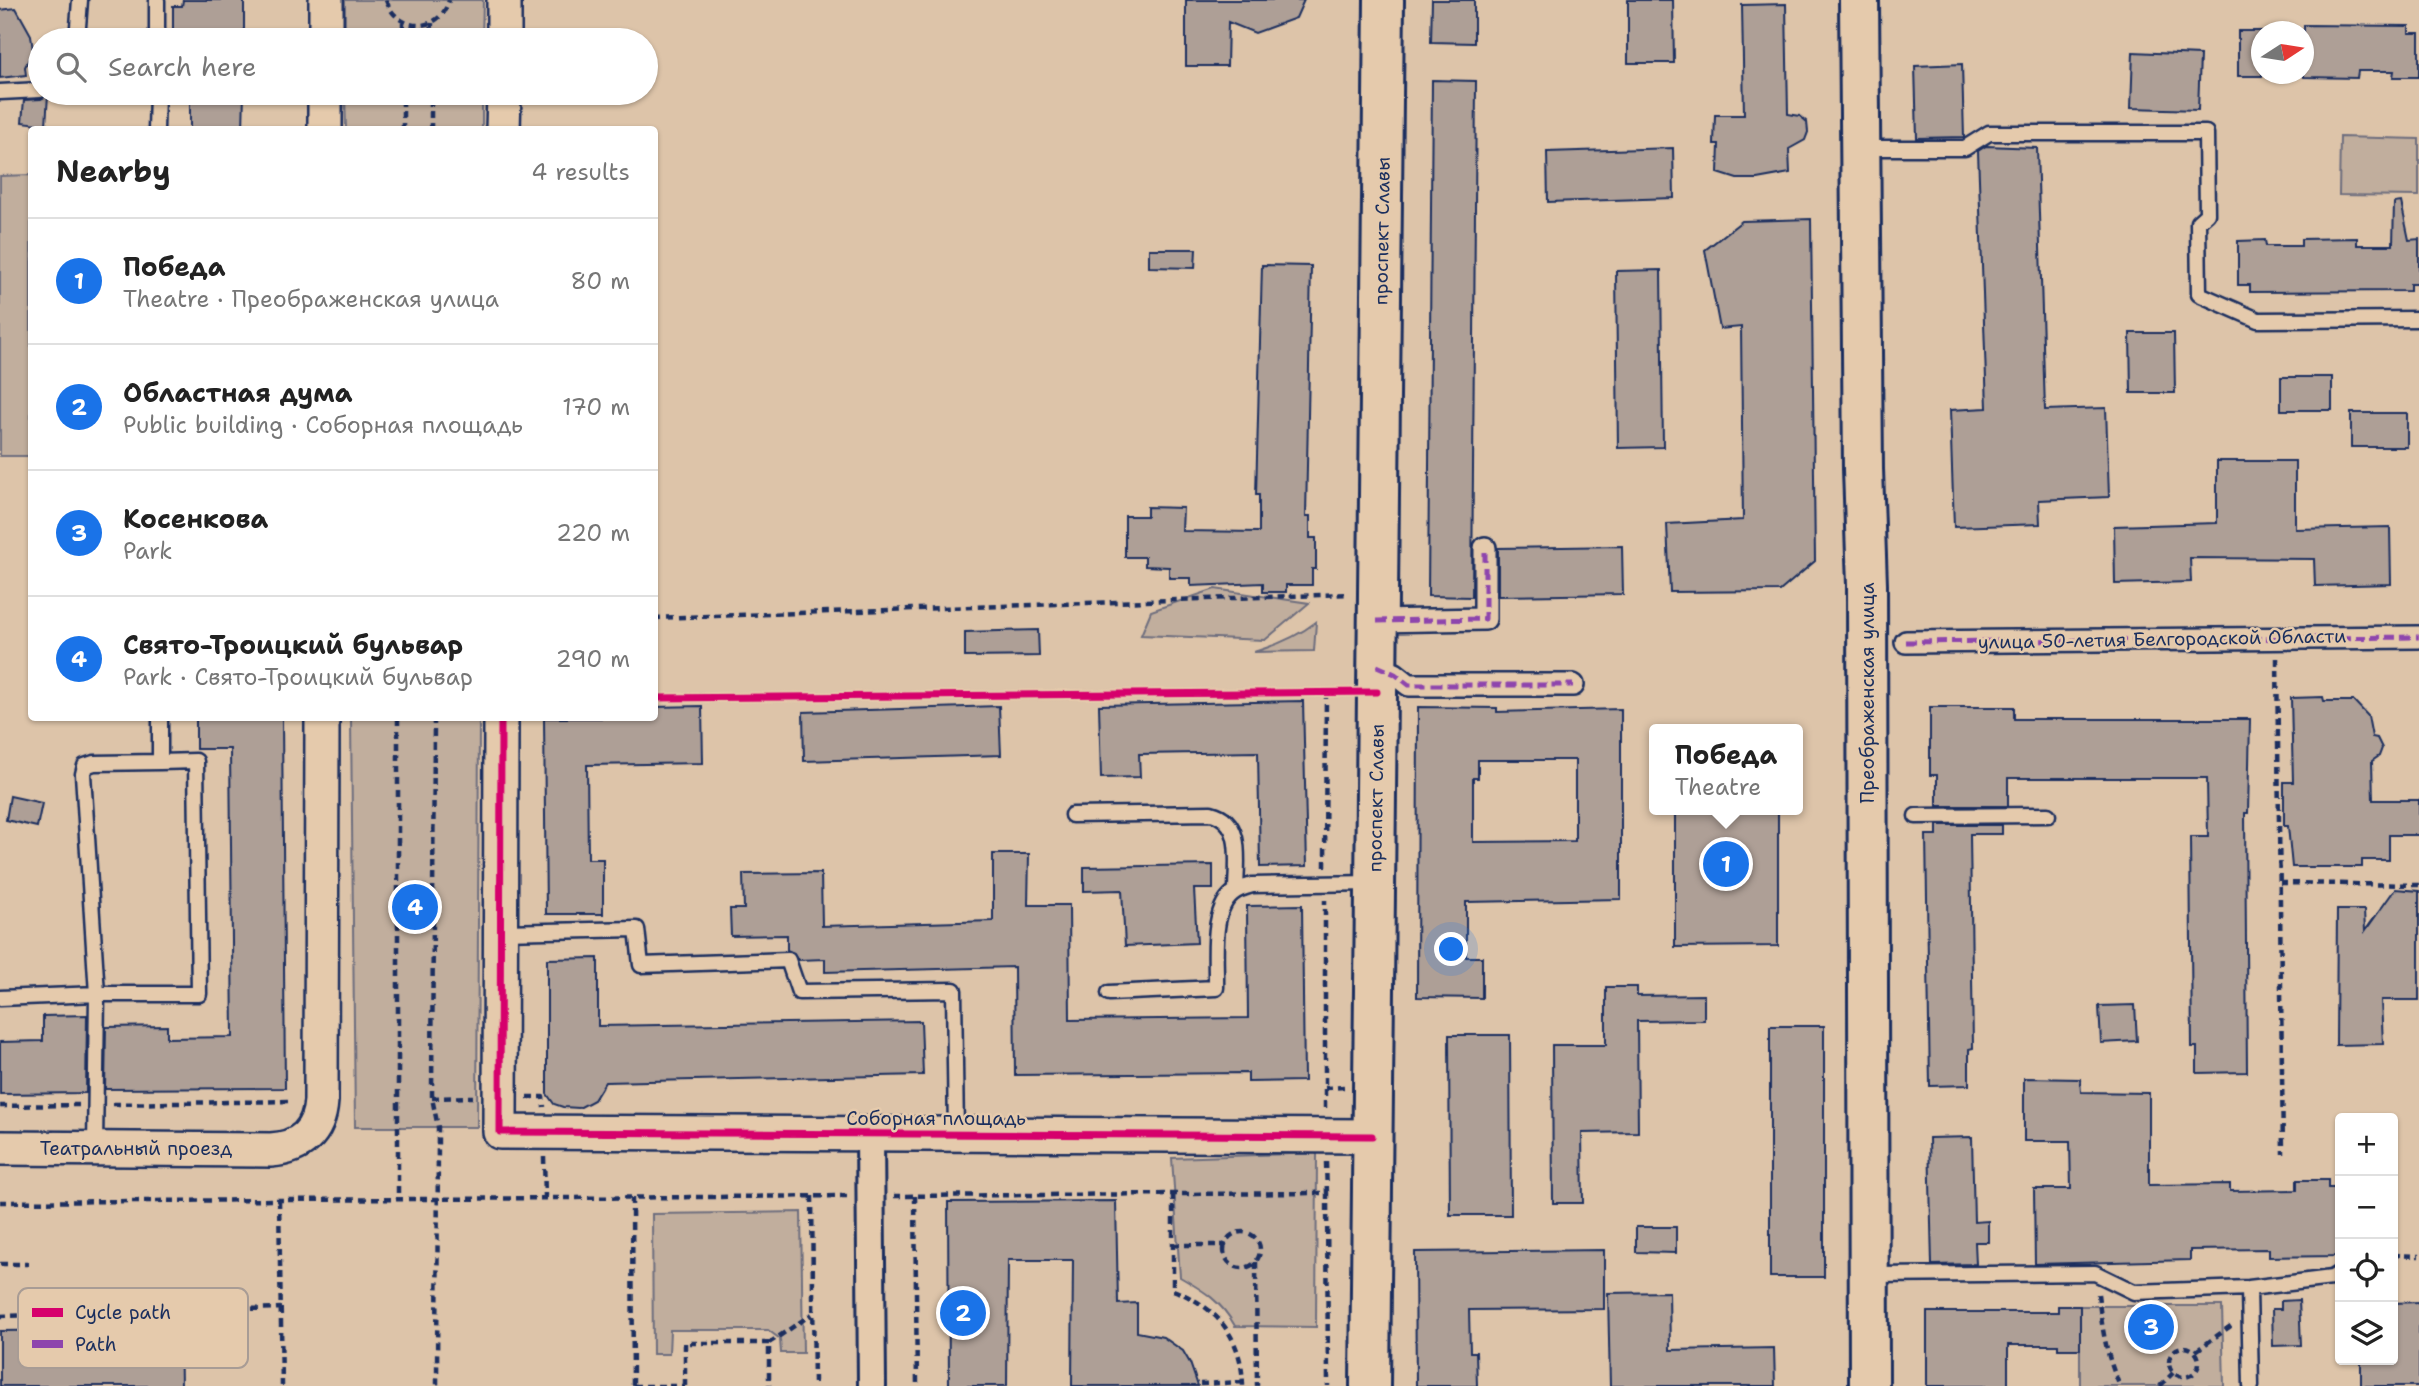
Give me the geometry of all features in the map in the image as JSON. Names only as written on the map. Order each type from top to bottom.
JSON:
[{"type":"main road","name":"проспект Славы","points":[[1370,1386],[1384,0]]},
{"type":"main road","name":"Преображенская улица","points":[[1859,0],[1863,470],[1867,585],[1869,1386]]},
{"type":"street","points":[[326,0],[326,28]]},
{"type":"street","points":[[504,0],[504,28]]},
{"type":"street","points":[[325,105],[325,126]]},
{"type":"street","points":[[503,105],[503,126]]},
{"type":"street","points":[[1378,607],[1485,619],[1485,548]]},
{"type":"street","name":"улица 50-летия Белгородской Области","points":[[1906,642],[2419,637]]},
{"type":"street","points":[[1377,666],[1395,674],[1409,685],[1573,685]]},
{"type":"street","name":"Театральный проезд","points":[[0,1148],[271,1150],[286,1149],[299,1144],[308,1136],[316,1125],[309,1101],[322,721]]},
{"type":"street","points":[[501,721],[502,932]]},
{"type":"street","name":"Соборная площадь","points":[[502,932],[500,1132],[1372,1136]]},
{"type":"street","points":[[870,1134],[872,1386]]},
{"type":"lane","points":[[78,28],[80,0]]},
{"type":"lane","points":[[157,0],[157,28]]},
{"type":"lane","points":[[0,92],[28,91]]},
{"type":"lane","points":[[156,126],[157,105]]},
{"type":"lane","points":[[1860,148],[1965,148],[1989,133],[2206,133],[2207,214],[2198,222],[2199,293],[2258,320],[2419,319]]},
{"type":"lane","points":[[160,721],[160,762]]},
{"type":"lane","points":[[0,998],[97,994],[199,994],[196,761],[94,762],[85,766],[83,774],[97,994],[95,1147]]},
{"type":"lane","points":[[1072,815],[1220,815],[1230,824],[1235,835],[1236,891]]},
{"type":"lane","points":[[1916,816],[2048,815]]},
{"type":"lane","points":[[1109,993],[1216,988],[1217,925],[1222,905],[1236,891],[1252,885],[1375,883]]},
{"type":"lane","points":[[502,932],[637,929],[642,965],[788,960],[799,992],[954,990],[956,1134]]},
{"type":"lane","points":[[1869,1275],[2095,1273],[2134,1292],[2249,1288],[2335,1276]]},
{"type":"lane","points":[[2249,1288],[2251,1386]]},
{"type":"path","points":[[386,0],[390,10],[403,23],[412,26],[432,23],[445,11],[449,0]]},
{"type":"path","points":[[403,23],[403,28]]},
{"type":"path","points":[[432,23],[432,28]]},
{"type":"path","points":[[403,105],[403,126]]},
{"type":"path","points":[[431,105],[431,126]]},
{"type":"path","points":[[658,618],[1378,607]]},
{"type":"path","points":[[2277,639],[2283,1154]]},
{"type":"path","points":[[1326,692],[1325,1136],[1328,1386]]},
{"type":"path","points":[[398,721],[398,1199]]},
{"type":"path","points":[[434,721],[432,1098],[438,1127],[437,1386]]},
{"type":"path","points":[[2280,883],[2419,885]]},
{"type":"path","points":[[0,1107],[309,1101]]},
{"type":"path","points":[[0,1202],[1327,1193]]},
{"type":"path","points":[[1173,1194],[1173,1290],[1191,1297],[1211,1310],[1226,1327],[1243,1368],[1243,1384],[1200,1384]]},
{"type":"path","points":[[812,1196],[814,1386]]},
{"type":"path","points":[[915,1196],[917,1386]]},
{"type":"path","points":[[632,1198],[634,1386],[685,1386],[685,1343],[769,1343],[813,1313]]},
{"type":"path","points":[[279,1200],[282,1386]]},
{"type":"path","points":[[1256,1262],[1246,1268],[1234,1266],[1226,1258],[1226,1240],[1236,1232],[1249,1232],[1259,1240],[1261,1251],[1256,1262],[1258,1386]]},
{"type":"path","points":[[1173,1245],[1225,1245]]},
{"type":"path","points":[[2398,1255],[2419,1256]]},
{"type":"path","points":[[0,1264],[28,1264]]},
{"type":"path","points":[[2095,1273],[2103,1338],[2111,1367],[2120,1386]]},
{"type":"path","points":[[248,1309],[281,1308]]},
{"type":"path","points":[[2196,1351],[2250,1312]]},
{"type":"path","points":[[0,1316],[18,1315]]},
{"type":"path","points":[[769,1343],[769,1386]]},
{"type":"path","points":[[2185,1346],[2196,1351],[2200,1362],[2195,1373],[2184,1378],[2173,1373],[2168,1362],[2173,1350],[2185,1346]]},
{"type":"path","points":[[2160,1386],[2173,1373]]},
{"type":"shaded area","points":[[345,0],[483,0],[482,28],[345,28]]},
{"type":"shaded area","points":[[345,105],[482,105],[482,126],[346,126]]},
{"type":"shaded area","points":[[2340,137],[2419,139],[2419,196],[2339,195]]},
{"type":"shaded area","points":[[28,175],[28,456],[0,456],[0,176]]},
{"type":"shaded area","points":[[1215,589],[1309,603],[1265,640],[1141,635],[1151,611]]},
{"type":"shaded area","points":[[1316,622],[1314,651],[1254,652],[1286,640]]},
{"type":"shaded area","points":[[351,721],[479,721],[477,1127],[355,1127]]},
{"type":"shaded area","points":[[1317,1153],[1316,1327],[1235,1326],[1211,1297],[1180,1277],[1172,1158]]},
{"type":"shaded area","points":[[801,1212],[803,1353],[781,1353],[780,1339],[768,1330],[670,1330],[669,1354],[653,1354],[652,1214]]},
{"type":"shaded area","points":[[2080,1306],[2222,1306],[2224,1386],[2080,1386]]},
{"type":"building","points":[[183,0],[244,0],[244,28],[173,28],[173,6],[182,6]]},
{"type":"building","points":[[1186,0],[1304,0],[1296,18],[1255,33],[1228,22],[1227,66],[1186,66]]},
{"type":"building","points":[[1432,0],[1474,0],[1474,43],[1431,42]]},
{"type":"building","points":[[1628,0],[1673,0],[1674,63],[1628,63]]},
{"type":"building","points":[[1786,4],[1788,114],[1800,116],[1807,122],[1805,140],[1789,149],[1790,173],[1757,179],[1737,179],[1718,173],[1719,144],[1714,144],[1715,115],[1744,115],[1742,5]]},
{"type":"building","points":[[16,8],[28,30],[26,75],[0,78],[0,10]]},
{"type":"building","points":[[2314,25],[2409,26],[2409,33],[2419,33],[2419,77],[2393,77],[2394,71],[2358,71],[2357,78],[2314,77]]},
{"type":"building","points":[[2238,31],[2251,31],[2251,76],[2238,76]]},
{"type":"building","points":[[2133,52],[2200,55],[2198,110],[2131,108]]},
{"type":"building","points":[[1962,64],[1964,137],[1917,138],[1915,66]]},
{"type":"building","points":[[1432,80],[1476,81],[1472,597],[1428,596]]},
{"type":"building","points":[[24,100],[28,100],[28,105],[47,105],[46,125],[22,122]]},
{"type":"building","points":[[190,105],[244,105],[243,126],[190,126]]},
{"type":"building","points":[[1986,146],[2037,148],[2045,410],[2106,408],[2109,497],[2039,500],[2040,524],[1954,527],[1950,410],[1987,408],[1978,151]]},
{"type":"building","points":[[1673,148],[1674,198],[1548,202],[1547,152]]},
{"type":"building","points":[[2401,202],[2409,240],[2419,239],[2419,284],[2410,284],[2410,291],[2250,292],[2250,285],[2238,285],[2238,241],[2265,240],[2266,246],[2301,246],[2301,239],[2357,238],[2357,245],[2393,245],[2394,203]]},
{"type":"building","points":[[1811,219],[1815,561],[1780,591],[1670,592],[1667,524],[1743,520],[1741,327],[1720,329],[1705,250],[1742,221]]},
{"type":"building","points":[[1149,249],[1196,249],[1195,268],[1149,267]]},
{"type":"building","points":[[1262,265],[1311,266],[1306,516],[1310,516],[1310,538],[1316,538],[1316,569],[1312,569],[1312,585],[1286,585],[1286,592],[1263,592],[1263,583],[1191,586],[1191,578],[1169,578],[1169,567],[1145,566],[1145,557],[1125,557],[1125,516],[1147,516],[1147,507],[1183,508],[1182,531],[1259,532],[1259,495],[1256,495]]},
{"type":"building","points":[[1661,270],[1663,447],[1618,448],[1616,271]]},
{"type":"building","points":[[2130,333],[2174,333],[2175,393],[2131,393]]},
{"type":"building","points":[[2281,377],[2332,377],[2332,410],[2281,410]]},
{"type":"building","points":[[2351,413],[2407,413],[2407,447],[2351,447]]},
{"type":"building","points":[[2217,461],[2295,461],[2295,529],[2390,527],[2391,584],[2315,586],[2314,559],[2190,558],[2191,582],[2115,584],[2114,526],[2217,523]]},
{"type":"building","points":[[1622,546],[1623,594],[1498,596],[1498,548]]},
{"type":"building","points":[[1038,630],[1039,656],[965,657],[965,632]]},
{"type":"building","points":[[2323,697],[2324,701],[2354,701],[2368,716],[2372,737],[2377,738],[2382,748],[2379,756],[2372,761],[2373,800],[2419,800],[2419,835],[2389,835],[2389,860],[2362,860],[2362,867],[2292,867],[2288,826],[2284,826],[2284,782],[2293,782],[2291,698]]},
{"type":"building","points":[[1303,701],[1307,866],[1260,867],[1258,752],[1139,754],[1140,777],[1101,778],[1099,705]]},
{"type":"building","points":[[702,706],[703,763],[587,765],[588,859],[603,859],[603,914],[546,914],[544,721],[658,721],[658,707]]},
{"type":"building","points":[[999,706],[1001,755],[804,761],[803,712]]},
{"type":"building","points":[[1418,707],[1497,708],[1497,712],[1621,709],[1621,899],[1466,902],[1466,957],[1482,957],[1482,998],[1417,997]],"holes":[[[1478,760],[1575,760],[1575,841],[1473,842],[1473,778],[1478,778]]]},
{"type":"building","points":[[1930,707],[2014,707],[2014,719],[2250,719],[2248,813],[2245,813],[2247,1072],[2197,1073],[2197,1047],[2192,1047],[2190,837],[2208,837],[2207,778],[2008,778],[2008,806],[1937,806],[1937,775],[1930,775]]},
{"type":"building","points":[[196,721],[282,721],[285,1088],[105,1089],[106,1027],[167,1026],[167,1038],[233,1037],[230,749],[196,749]]},
{"type":"building","points":[[10,796],[42,803],[37,827],[6,820]]},
{"type":"building","points":[[1675,815],[1778,815],[1778,946],[1675,947]]},
{"type":"building","points":[[1937,825],[2002,825],[2002,834],[1970,834],[1973,1048],[1969,1049],[1969,1085],[1930,1086],[1926,835],[1937,835]]},
{"type":"building","points":[[993,854],[1029,854],[1028,905],[1069,905],[1070,1020],[1248,1018],[1247,906],[1302,905],[1304,1081],[1248,1082],[1248,1073],[1015,1075],[1014,967],[825,972],[825,959],[798,960],[794,953],[787,950],[787,935],[731,936],[730,909],[744,909],[743,874],[821,873],[822,926],[993,921]]},
{"type":"building","points":[[1213,865],[1213,889],[1194,889],[1197,943],[1125,946],[1122,890],[1084,891],[1084,867]]},
{"type":"building","points":[[2395,889],[2419,891],[2419,1000],[2381,1000],[2383,1044],[2336,1045],[2337,910],[2364,910],[2365,931]]},
{"type":"building","points":[[598,958],[598,1026],[921,1021],[923,1075],[605,1082],[594,1100],[579,1108],[554,1104],[547,1094],[547,959]]},
{"type":"building","points":[[1606,987],[1637,987],[1637,996],[1704,995],[1704,1020],[1637,1021],[1638,1132],[1582,1133],[1583,1203],[1553,1203],[1552,1045],[1606,1045]]},
{"type":"building","points":[[2135,1005],[2137,1041],[2101,1043],[2099,1006]]},
{"type":"building","points":[[87,1015],[86,1093],[0,1094],[0,1042],[43,1041],[43,1016]]},
{"type":"building","points":[[1770,1026],[1824,1026],[1824,1277],[1770,1277]]},
{"type":"building","points":[[1449,1035],[1510,1035],[1511,1215],[1450,1215]]},
{"type":"building","points":[[2024,1078],[2080,1079],[2081,1092],[2149,1093],[2149,1185],[2230,1184],[2230,1191],[2297,1190],[2297,1180],[2328,1180],[2328,1188],[2335,1188],[2335,1256],[2269,1257],[2269,1249],[2190,1250],[2190,1260],[2035,1264],[2034,1189],[2071,1189],[2070,1141],[2024,1141]]},
{"type":"building","points":[[1972,1137],[1974,1222],[1988,1221],[1988,1242],[1975,1242],[1976,1264],[1932,1265],[1929,1138]]},
{"type":"building","points":[[1116,1201],[1118,1304],[1137,1303],[1137,1332],[1163,1337],[1183,1351],[1198,1386],[1072,1386],[1073,1260],[1008,1260],[1007,1386],[949,1386],[948,1202]]},
{"type":"building","points":[[1636,1227],[1676,1227],[1676,1253],[1636,1252]]},
{"type":"building","points":[[1604,1250],[1604,1309],[1469,1310],[1470,1352],[1476,1352],[1477,1386],[1416,1386],[1415,1252]]},
{"type":"building","points":[[1669,1292],[1670,1350],[1774,1348],[1775,1386],[1610,1386],[1608,1293]]},
{"type":"building","points":[[2299,1300],[2301,1345],[2273,1346],[2272,1309],[2281,1309],[2281,1301]]},
{"type":"building","points":[[2419,1302],[2419,1386],[2361,1386],[2361,1365],[2398,1365],[2398,1303]]},
{"type":"building","points":[[2058,1306],[2080,1306],[2080,1349],[2058,1349],[2058,1345],[2008,1345],[2008,1386],[1927,1386],[1927,1312],[2058,1312]]},
{"type":"building","points":[[0,1331],[18,1331],[18,1368],[181,1368],[181,1386],[0,1386]]},
{"type":"marked path","points":[[1377,621],[1485,619],[1485,548]]},
{"type":"marked path","points":[[1906,642],[2419,637]]},
{"type":"marked path","points":[[1377,666],[1395,674],[1409,685],[1573,685]]},
{"type":"cycle path","points":[[658,698],[1377,692]]},
{"type":"cycle path","points":[[501,721],[500,1132],[1372,1136]]},
{"type":"place","name":"Победа","points":[[1726,864]]},
{"type":"place","name":"Свято-Троицкий бульвар","points":[[415,907]]},
{"type":"place","name":"Областная дума","points":[[963,1313]]},
{"type":"place","name":"Косенкова","points":[[2151,1327]]}]
